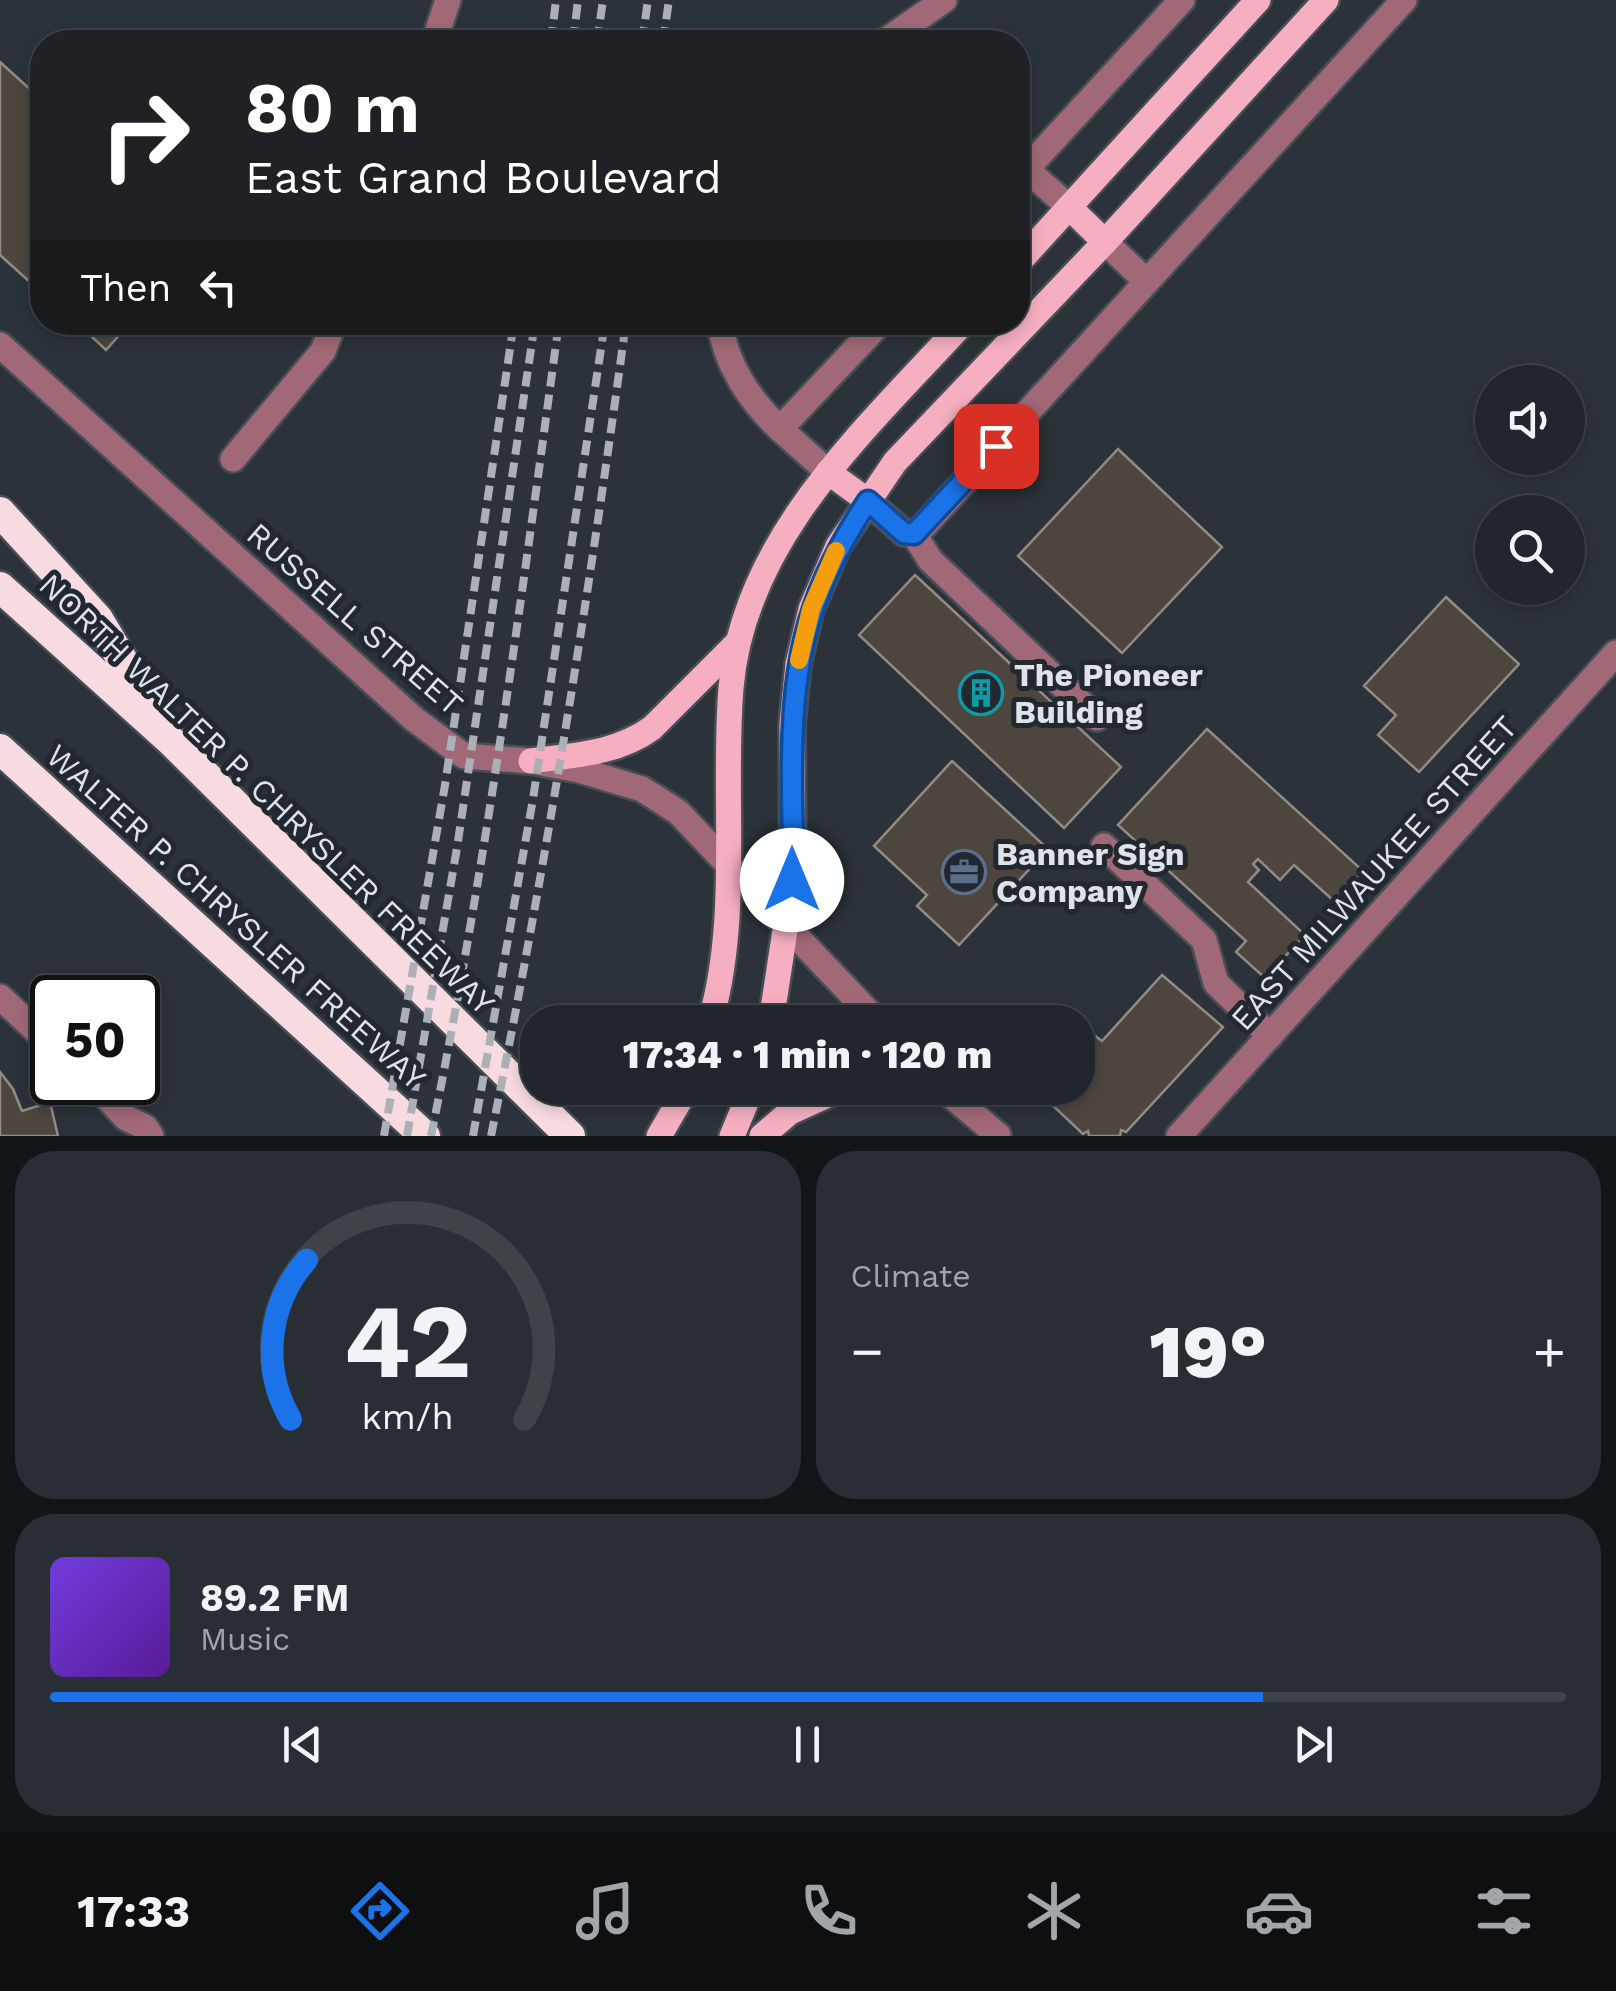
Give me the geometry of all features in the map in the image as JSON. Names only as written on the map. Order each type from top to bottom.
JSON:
[{"type":"highway","points":[[0,512],[98,619],[170,740]]},
{"type":"highway","name":"NORTH WALTER P. CHRYSLER FREEWAY","points":[[0,587],[170,740],[570,1136]]},
{"type":"highway","name":"WALTER P. CHRYSLER FREEWAY","points":[[0,749],[425,1136]]},
{"type":"main road","points":[[1030,251],[1258,0]]},
{"type":"main road","points":[[1030,321],[1326,0]]},
{"type":"main road","points":[[1068,208],[1105,242]]},
{"type":"main road","points":[[713,1005],[722,958],[728,867],[730,687],[737,643],[766,568],[828,472],[952,335]]},
{"type":"main road","points":[[775,1005],[793,878],[792,724],[798,664],[811,609],[838,546],[895,462],[1016,335]]},
{"type":"main road","points":[[828,472],[868,501]]},
{"type":"main road","points":[[531,761],[608,750],[638,738],[737,643]]},
{"type":"main road","points":[[662,1132],[677,1105]]},
{"type":"main road","points":[[732,1136],[745,1105]]},
{"type":"main road","points":[[762,1136],[790,1112],[805,1105]]},
{"type":"street","points":[[438,30],[448,0]]},
{"type":"street","points":[[901,30],[944,0]]},
{"type":"street","points":[[1030,164],[1182,0]]},
{"type":"street","points":[[914,534],[1404,0]]},
{"type":"street","points":[[1030,179],[1068,208]]},
{"type":"street","points":[[1105,242],[1146,281]]},
{"type":"street","points":[[234,459],[323,352],[329,335]]},
{"type":"street","points":[[721,335],[753,404],[828,472]]},
{"type":"street","points":[[780,430],[869,335]]},
{"type":"street","name":"RUSSELL STREET","points":[[0,345],[414,719],[464,756],[531,761],[625,783],[657,798],[678,812],[862,1005]]},
{"type":"street","points":[[868,501],[904,533],[914,534]]},
{"type":"street","points":[[914,534],[930,560],[1097,718]]},
{"type":"street","name":"EAST MILWAUKEE STREET","points":[[1179,1136],[1616,653]]},
{"type":"street","points":[[1104,846],[1204,940],[1216,983],[1270,1036]]},
{"type":"street","points":[[0,997],[30,1025]]},
{"type":"street","points":[[963,1105],[999,1135]]},
{"type":"street","points":[[970,1105],[999,1135]]},
{"type":"street","points":[[127,1123],[145,1127],[151,1136]]},
{"type":"building","points":[[0,62],[30,89],[30,282],[0,255]]},
{"type":"building","points":[[90,335],[119,335],[106,350]]},
{"type":"building","points":[[1118,449],[1222,547],[1122,653],[1018,556]]},
{"type":"building","name":"The Pioneer Building","points":[[915,575],[1121,767],[1064,828],[859,635]]},
{"type":"building","points":[[1446,597],[1519,664],[1419,772],[1378,735],[1396,715],[1364,686]]},
{"type":"building","points":[[1207,729],[1363,871],[1335,902],[1294,865],[1280,880],[1258,859],[1253,864],[1259,870],[1248,882],[1305,935],[1265,978],[1236,952],[1246,941],[1118,825]]},
{"type":"building","name":"Banner Sign Company","points":[[952,761],[1048,849],[959,945],[917,906],[927,895],[874,846]]},
{"type":"building","points":[[1162,975],[1223,1027],[1126,1132],[1121,1130],[1120,1136],[1089,1136],[1088,1131],[1083,1134],[1052,1105],[1095,1105],[1095,1036],[1102,1041]]},
{"type":"building","points":[[0,1072],[22,1111],[51,1105],[58,1136],[0,1136]]},
{"type":"railway","points":[[552,30],[556,0]]},
{"type":"railway","points":[[574,30],[578,0]]},
{"type":"railway","points":[[599,30],[603,0]]},
{"type":"railway","points":[[644,30],[648,0]]},
{"type":"railway","points":[[665,30],[669,0]]},
{"type":"railway","points":[[384,1136],[445,785],[512,335]]},
{"type":"railway","points":[[407,1136],[457,848],[533,335]]},
{"type":"railway","points":[[431,1136],[486,832],[557,335]]},
{"type":"railway","points":[[473,1136],[533,799],[603,335]]},
{"type":"railway","points":[[491,1136],[565,731],[624,335]]},
{"type":"slow traffic","points":[[799,660],[811,609],[836,551]]},
{"type":"place","name":"The Pioneer Building","points":[[981,693]]},
{"type":"place","name":"Banner Sign Company","points":[[964,872]]},
{"type":"route","points":[[792,880],[792,724],[798,664],[811,609],[838,546],[868,501],[904,533],[914,534],[996,446]]}]
